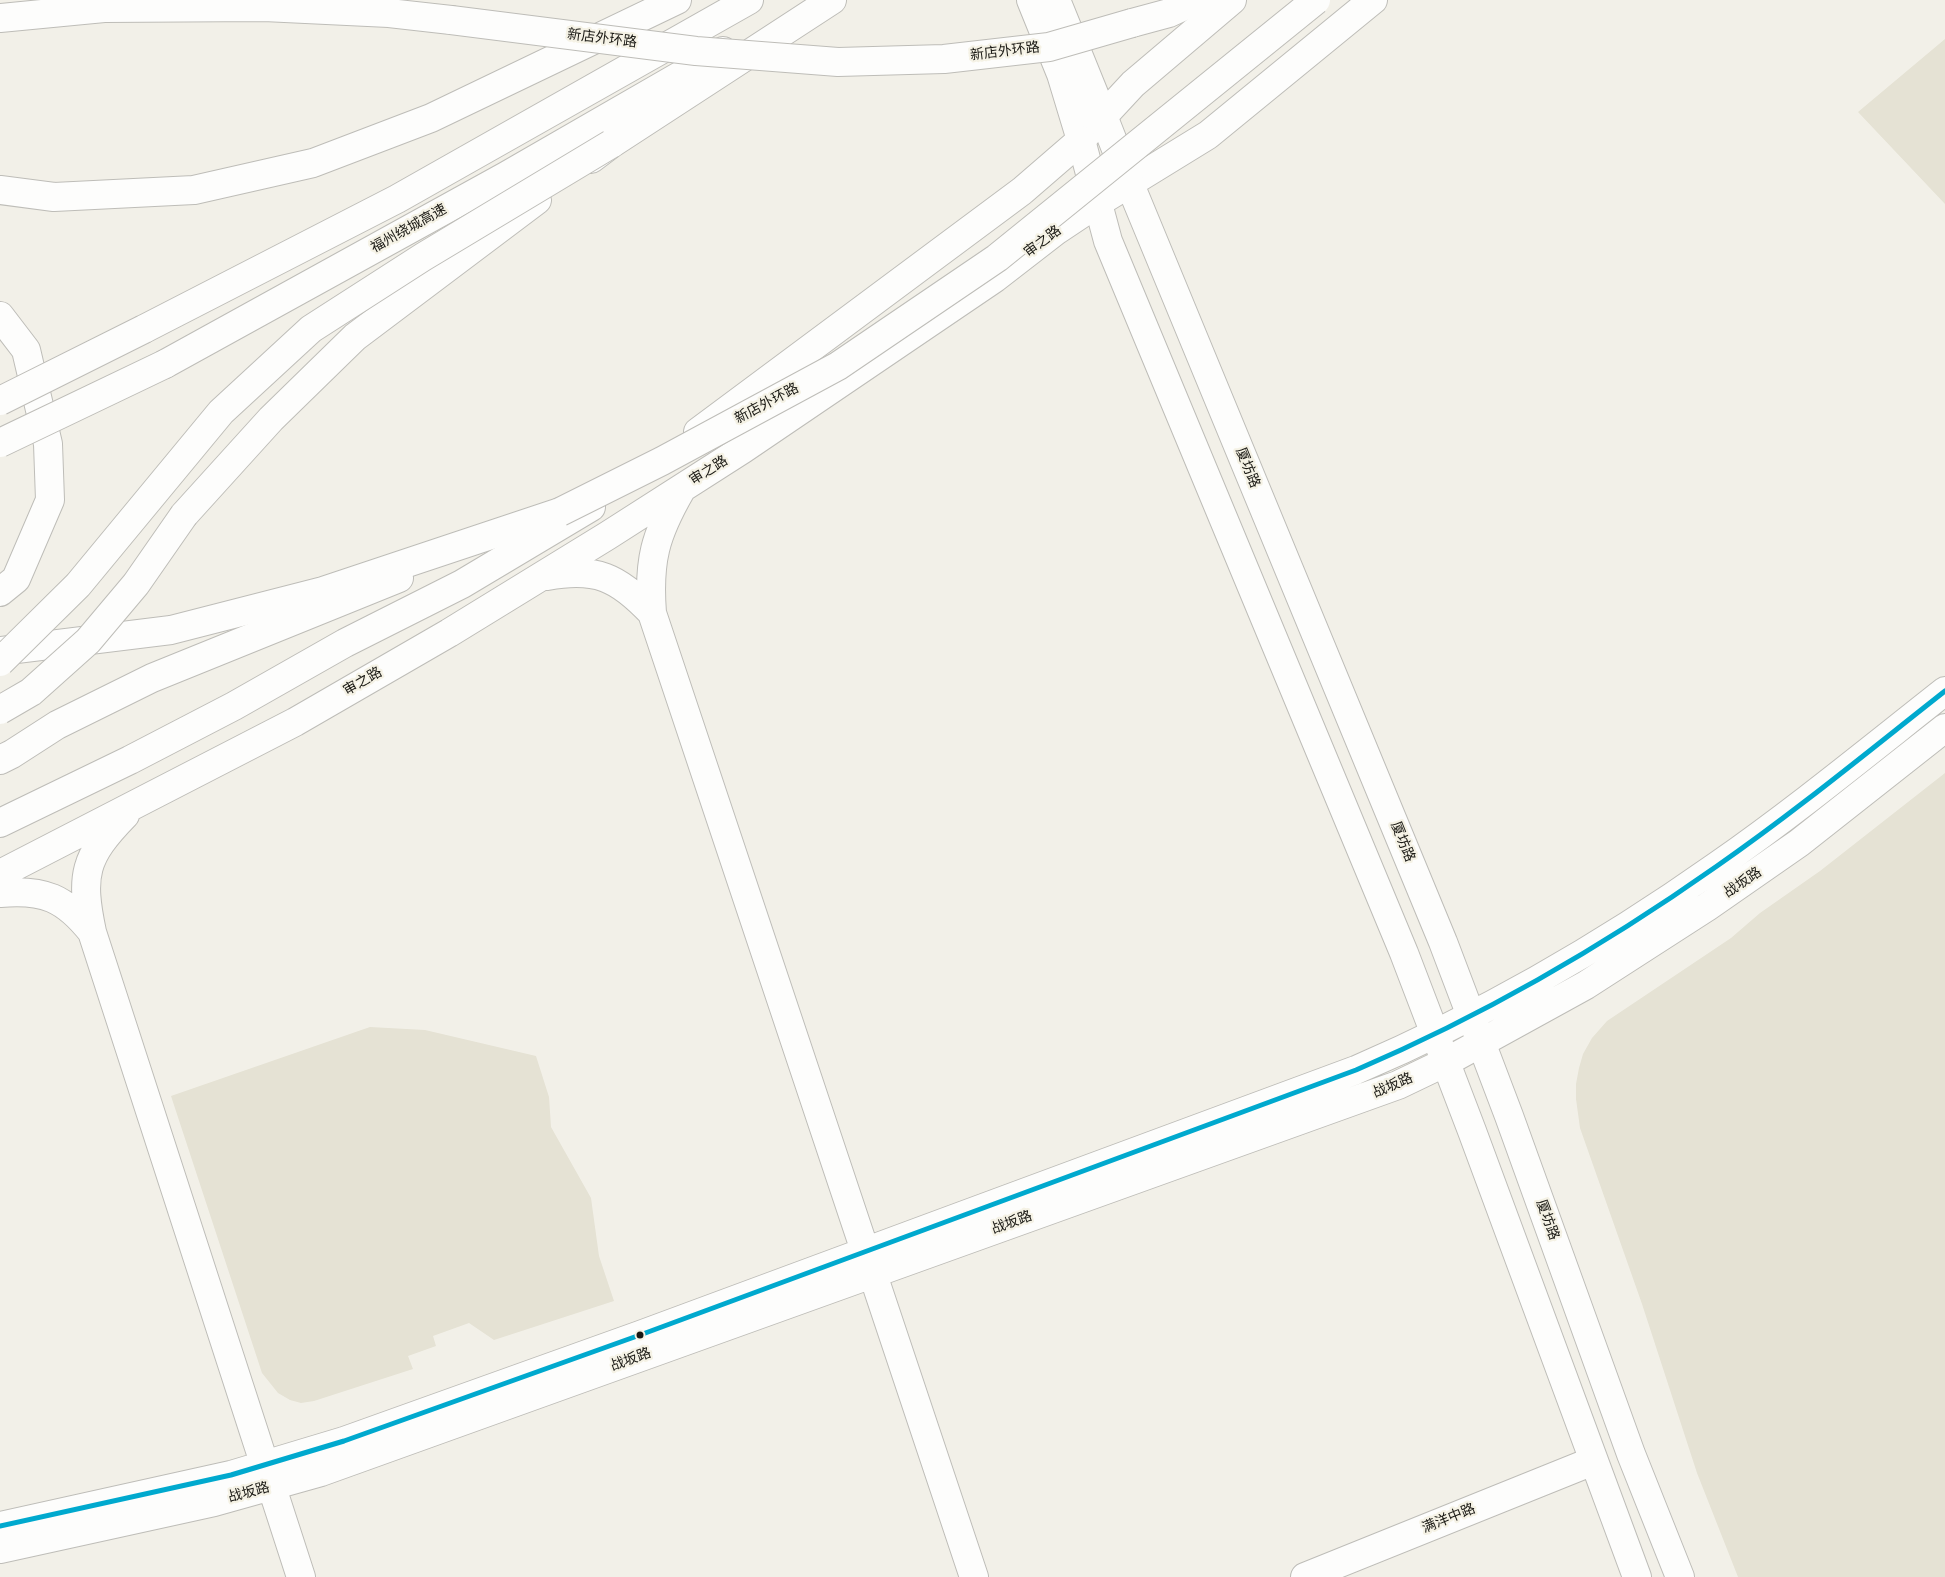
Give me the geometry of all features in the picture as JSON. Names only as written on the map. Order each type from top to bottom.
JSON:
[{"type":"main road","points":[[0,190],[54,197],[194,190],[313,163],[431,118],[676,0]]},
{"type":"main road","name":"福州绕城高速","points":[[0,443],[165,364],[506,176],[751,44],[811,0]]},
{"type":"main road","points":[[0,710],[31,692],[88,641],[136,584],[184,515],[271,419],[355,337],[611,144],[751,44],[832,0]]},
{"type":"main road","points":[[1032,0],[1061,74],[1099,202],[1108,240],[1400,944],[1446,1062],[1637,1577]]},
{"type":"main road","name":"厦坊路","points":[[1056,0],[1129,182],[1432,914],[1482,1043],[1631,1454],[1680,1577]]},
{"type":"main road","name":"新店外环路","points":[[0,18],[104,8],[264,7],[389,13],[696,51],[838,62],[944,59],[1049,47],[1169,13],[1197,0]]},
{"type":"main road","points":[[0,823],[130,760],[234,706],[345,643],[462,584],[612,494],[1022,191],[1080,140],[1133,84],[1232,0]]},
{"type":"main road","name":"新店外环路","points":[[560,512],[662,461],[838,366],[996,258],[1316,0]]},
{"type":"main road","name":"审之路","points":[[0,874],[295,722],[450,633],[743,449],[995,278],[1057,230],[1129,182],[1208,135],[1374,0]]},
{"type":"main road","points":[[0,401],[397,199],[739,6]]},
{"type":"main road","points":[[0,662],[78,585],[221,412],[311,329],[423,256],[611,144]]},
{"type":"main road","points":[[0,316],[26,350],[48,444],[50,500],[16,578],[0,592]]},
{"type":"main road","points":[[684,486],[661,528],[654,555],[650,583],[652,613],[974,1577]]},
{"type":"main road","points":[[0,651],[171,630],[323,591],[560,512]]},
{"type":"main road","points":[[6,757],[57,725],[152,678],[560,512]]},
{"type":"main road","points":[[539,578],[568,572],[596,574],[627,590],[639,599],[652,613]]},
{"type":"main road","name":"战坂路","points":[[0,1526],[207,1481],[268,1476],[350,1462],[869,1262],[1356,1070],[1435,1033],[1507,996],[1630,924],[1774,826],[1945,691]]},
{"type":"main road","name":"战坂路","points":[[869,1262],[1364,1098],[1446,1062],[1586,985],[1758,873],[1807,837],[1945,728]]},
{"type":"main road","points":[[134,805],[108,832],[89,863],[85,891],[92,932],[301,1577]]},
{"type":"main road","points":[[0,893],[48,896],[64,902],[92,932]]},
{"type":"main road","name":"满洋中路","points":[[1305,1577],[1593,1461]]},
{"type":"main road","name":"战坂路","points":[[0,1549],[214,1502],[268,1476]]},
{"type":"shaded area","points":[[1945,39],[1945,204],[1858,112]]},
{"type":"shaded area","points":[[1945,773],[1945,1577],[1738,1577],[1697,1473],[1642,1304],[1580,1128],[1576,1099],[1579,1068],[1583,1054],[1592,1038],[1607,1021],[1731,938],[1760,913],[1820,871]]},
{"type":"shaded area","points":[[370,1027],[425,1030],[536,1056],[549,1097],[551,1127],[591,1198],[599,1256],[614,1301],[494,1340],[469,1323],[433,1336],[436,1346],[408,1356],[413,1369],[314,1401],[301,1403],[290,1400],[278,1393],[262,1373],[171,1096]]},
{"type":"transit line","points":[[0,1526],[231,1475],[344,1441],[640,1335],[1356,1070],[1496,1003],[1631,924],[1775,824],[1945,691]]}]
